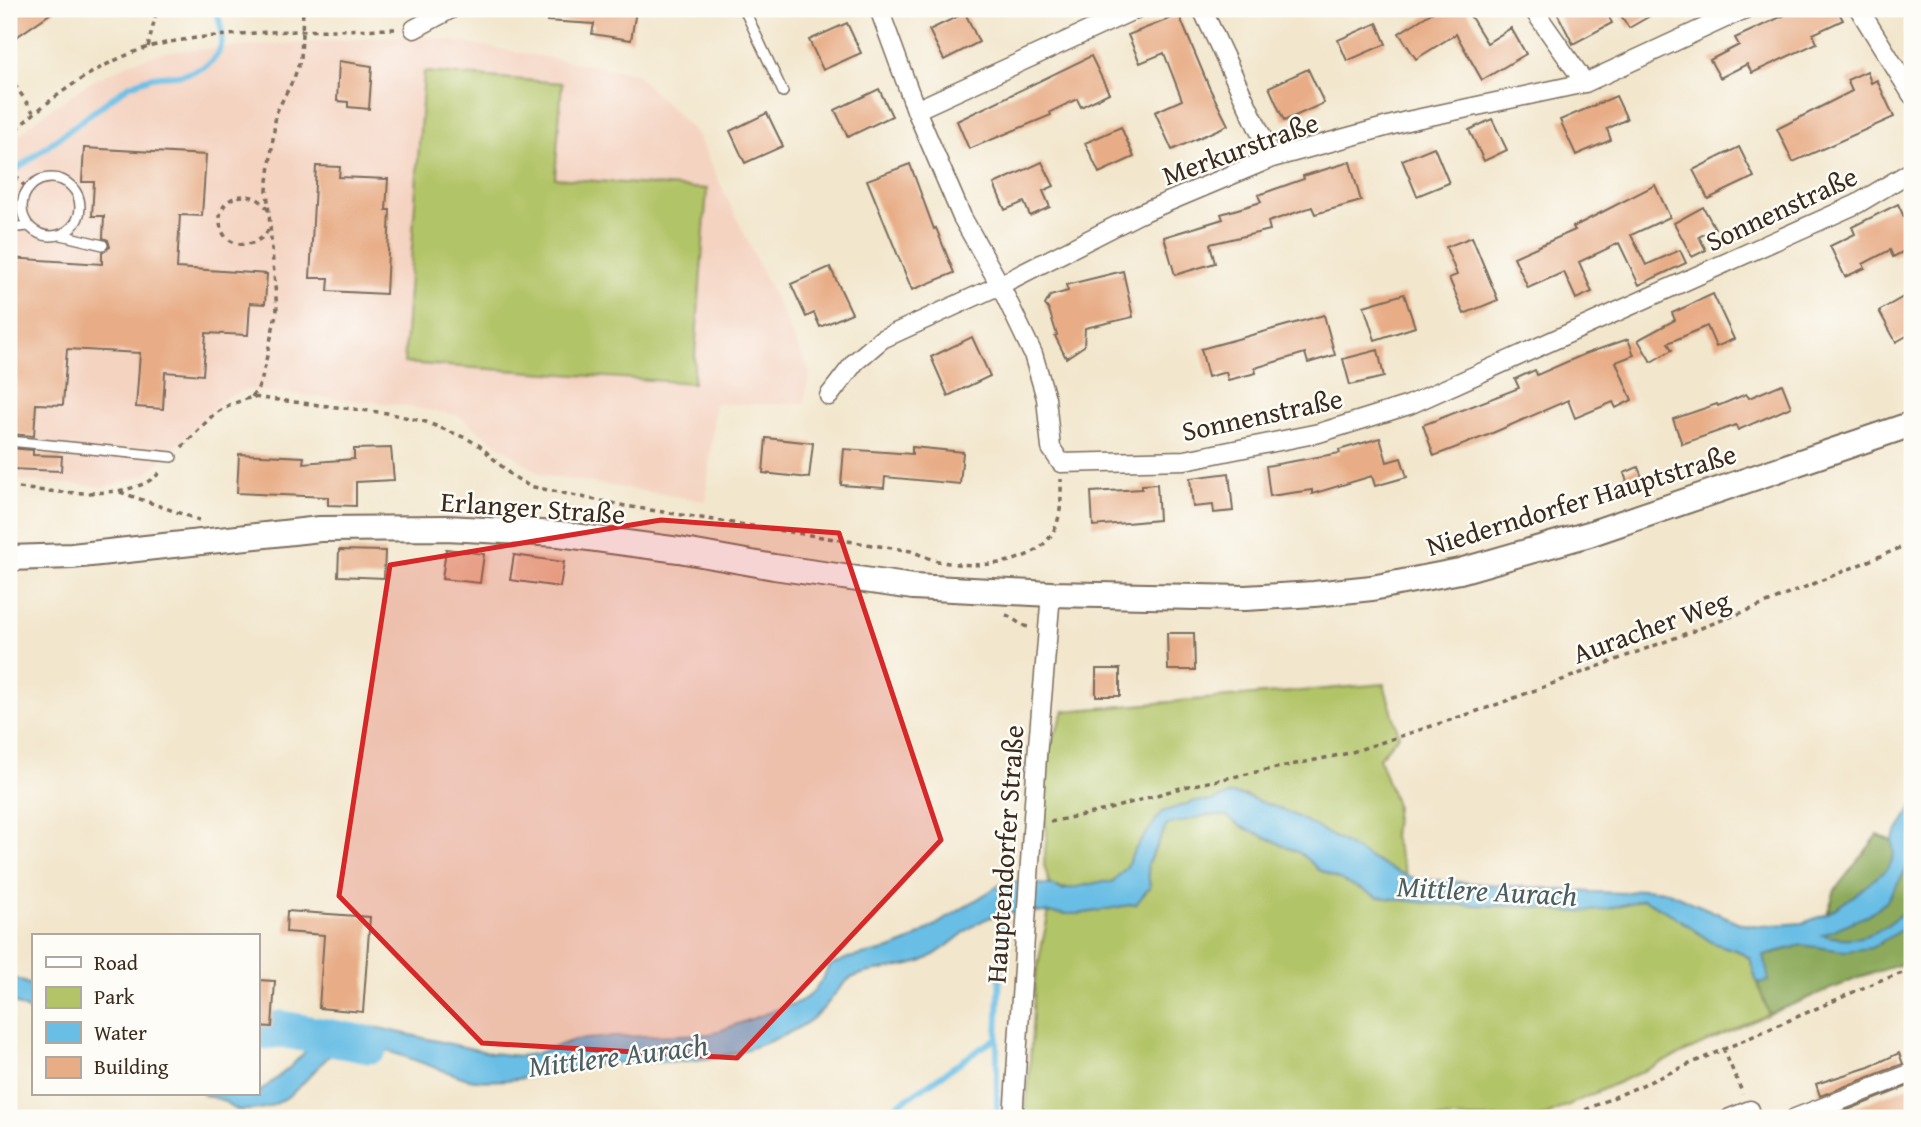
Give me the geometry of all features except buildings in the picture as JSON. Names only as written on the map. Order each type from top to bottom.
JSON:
[{"type":"street","points":[[414,29],[451,9]]},
{"type":"street","points":[[880,9],[916,110],[962,217],[1000,285],[1032,354],[1046,398],[1051,448],[1061,463]]},
{"type":"street","points":[[916,110],[1136,9]]},
{"type":"street","points":[[1202,9],[1272,158]]},
{"type":"street","points":[[1533,9],[1585,83]]},
{"type":"street","name":"Merkurstraße","points":[[829,396],[855,362],[882,339],[1000,285],[1139,214],[1272,158],[1407,121],[1585,83],[1745,9]]},
{"type":"street","points":[[1859,9],[1912,95]]},
{"type":"street","name":"Sonnenstraße","points":[[1061,463],[1185,460],[1319,433],[1409,405],[1857,204],[1912,171]]},
{"type":"street","name":"Niederndorfer Hauptstraße","points":[[1051,594],[1245,598],[1373,588],[1460,571],[1589,534],[1912,424]]},
{"type":"street","name":"Erlanger Straße","points":[[9,558],[72,556],[320,529],[446,528],[559,534],[913,587],[1051,594]]},
{"type":"street","name":"Hauptendorfer Straße","points":[[1013,1118],[1029,866],[1051,594]]},
{"type":"street","points":[[1795,1118],[1912,1073]]},
{"type":"street","points":[[1730,1118],[1751,1110]]},
{"type":"lane","points":[[744,9],[783,92]]},
{"type":"lane","points":[[61,235],[77,221],[80,211],[77,194],[71,185],[62,180],[41,179],[27,188],[21,202],[22,213],[28,226],[40,235],[61,235],[103,245]]},
{"type":"lane","points":[[9,228],[28,226]]},
{"type":"lane","points":[[9,441],[172,457]]},
{"type":"path","points":[[148,47],[157,9]]},
{"type":"path","points":[[252,397],[261,383],[277,310],[267,190],[276,113],[301,58],[303,9]]},
{"type":"path","points":[[9,136],[33,113],[88,76],[148,47],[239,34],[302,30],[414,29]]},
{"type":"path","points":[[9,76],[33,113]]},
{"type":"path","points":[[9,167],[27,188]]},
{"type":"path","points":[[244,195],[254,196],[262,201],[270,218],[264,237],[247,245],[239,245],[227,238],[220,222],[226,203],[244,195]]},
{"type":"path","points":[[9,487],[118,491],[139,486],[156,478],[172,457],[214,414],[252,397],[387,413],[426,422],[480,446],[511,475],[529,486],[638,508],[911,551],[942,562],[997,565],[1039,549],[1055,530],[1059,514],[1061,463]]},
{"type":"path","points":[[118,491],[208,523]]},
{"type":"path","name":"Auracher Weg","points":[[1045,823],[1106,810],[1221,779],[1349,753],[1493,706],[1757,607],[1912,543]]},
{"type":"path","points":[[1567,1118],[1881,980],[1912,970]]},
{"type":"path","points":[[1723,1048],[1751,1110]]},
{"type":"highlighted area","points":[[661,520],[839,533],[941,840],[737,1058],[482,1043],[339,896],[390,565]]},
{"type":"shaded area","points":[[419,35],[635,73],[696,133],[810,372],[804,404],[715,404],[706,501],[541,475],[457,415],[391,404],[248,390],[226,397],[146,475],[104,487],[9,479],[9,144],[37,119],[85,85],[132,62],[164,52]]},
{"type":"green space","points":[[424,72],[562,83],[555,178],[707,189],[693,383],[404,363]]},
{"type":"green space","points":[[1384,684],[1399,735],[1379,758],[1396,805],[1393,837],[1407,875],[1393,871],[1245,795],[1231,794],[1162,812],[1134,851],[1126,868],[1112,882],[1073,888],[1050,885],[1044,865],[1047,833],[1043,811],[1046,758],[1064,711]]},
{"type":"green space","points":[[1207,815],[1227,816],[1240,826],[1300,853],[1319,870],[1378,897],[1436,904],[1604,910],[1644,899],[1673,915],[1713,943],[1738,951],[1750,959],[1769,1014],[1540,1118],[1023,1118],[1028,1093],[1035,979],[1049,911],[1089,911],[1150,888],[1147,865],[1167,825]]},
{"type":"green space","points":[[1878,835],[1892,841],[1894,855],[1890,864],[1865,888],[1827,914],[1835,890]]},
{"type":"green space","points":[[1912,860],[1912,904],[1891,922],[1860,937],[1836,938],[1821,935],[1886,902]]},
{"type":"green space","points":[[1912,923],[1912,961],[1866,975],[1769,1014],[1757,983],[1768,981],[1764,956],[1802,945],[1844,951],[1871,948]]},
{"type":"water","points":[[1231,794],[1240,795],[1286,812],[1379,863],[1417,879],[1592,892],[1624,893],[1643,889],[1666,891],[1742,924],[1761,926],[1803,923],[1827,914],[1855,895],[1889,867],[1894,855],[1892,841],[1912,807],[1912,860],[1886,902],[1866,916],[1822,935],[1849,938],[1871,934],[1891,922],[1912,904],[1912,923],[1871,948],[1844,951],[1802,945],[1764,955],[1769,981],[1757,983],[1750,958],[1713,943],[1673,915],[1644,899],[1604,910],[1570,912],[1527,906],[1436,904],[1378,897],[1319,870],[1300,853],[1240,826],[1227,816],[1207,815],[1167,825],[1147,865],[1150,887],[1136,904],[1085,913],[1021,912],[994,916],[975,925],[923,961],[851,978],[819,1013],[801,1027],[734,1053],[685,1061],[602,1064],[493,1081],[467,1079],[390,1052],[354,1045],[330,1055],[297,1089],[268,1107],[238,1110],[222,1100],[209,1096],[259,1096],[259,1092],[289,1068],[330,1027],[352,1025],[379,1028],[491,1053],[520,1056],[535,1054],[574,1040],[711,1034],[801,1001],[818,986],[829,966],[910,941],[1000,885],[1012,882],[1050,885],[1063,890],[1112,882],[1126,868],[1134,851],[1162,812],[1196,801],[1212,801]]},
{"type":"water","points":[[9,976],[32,986],[32,1012],[9,1000]]},
{"type":"waterway","points":[[9,175],[128,86],[154,77],[188,73],[209,64],[216,57],[222,40],[215,9]]},
{"type":"waterway","points":[[874,1118],[997,1038],[1003,907]]},
{"type":"waterway","name":"Mittlere Aurach","points":[[259,1032],[281,1029],[370,1045]]},
{"type":"waterway","points":[[997,1038],[997,1118]]}]
